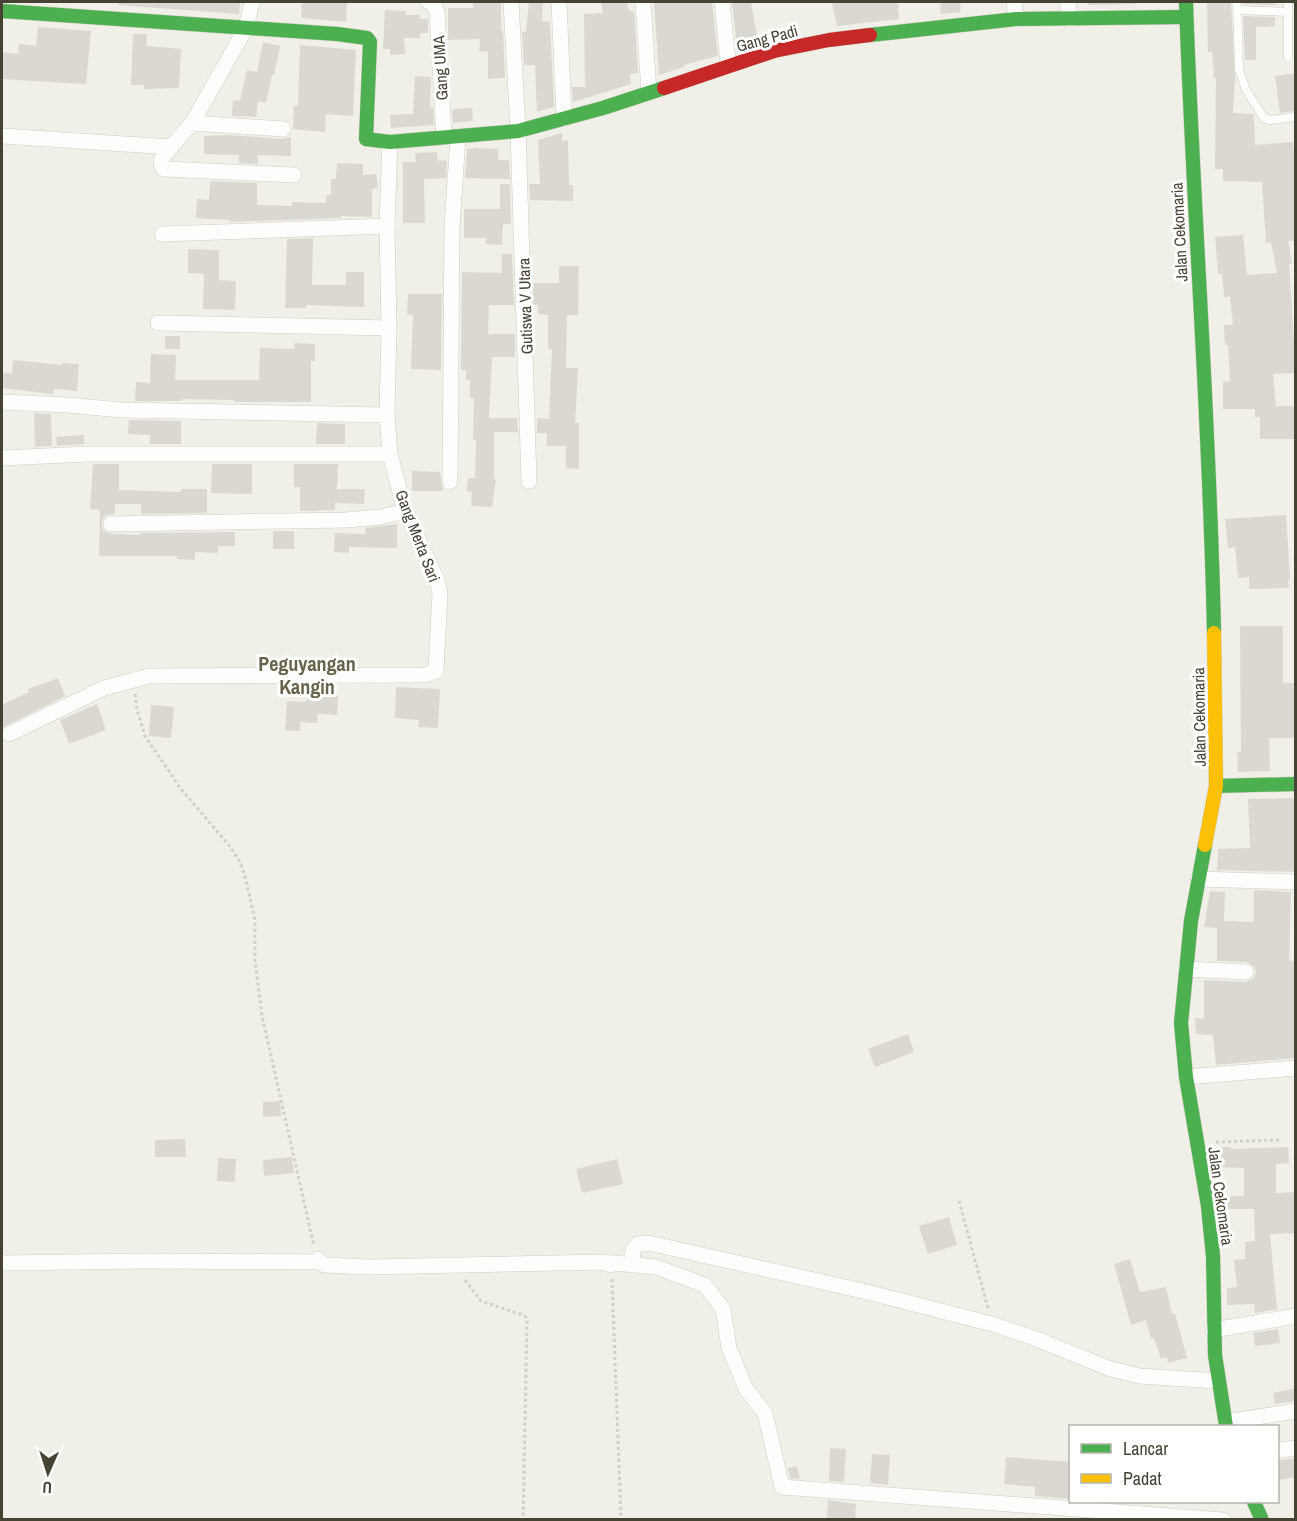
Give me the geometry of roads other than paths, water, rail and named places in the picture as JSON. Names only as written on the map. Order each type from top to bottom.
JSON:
[{"type":"street","points":[[252,2],[246,28],[192,123],[161,160],[161,165],[164,169],[294,175]]},
{"type":"street","name":"Gang UMA","points":[[429,2],[437,12],[451,137],[450,482]]},
{"type":"street","name":"Gutiswa V Utara","points":[[511,2],[518,131],[529,481]]},
{"type":"street","points":[[559,2],[564,119]]},
{"type":"street","points":[[644,2],[649,92]]},
{"type":"street","points":[[722,2],[728,62]]},
{"type":"street","points":[[1014,2],[1016,19]]},
{"type":"street","points":[[1068,2],[1070,20]]},
{"type":"street","name":"Jalan Cekomaria","points":[[1186,2],[1212,533],[1216,786],[1191,921],[1181,1023],[1186,1077],[1208,1206],[1213,1256],[1213,1329],[1218,1381],[1226,1424]]},
{"type":"street","points":[[2,11],[246,28]]},
{"type":"street","name":"Gang Padi","points":[[246,28],[367,38],[370,42],[366,139],[390,142],[518,131],[564,119],[774,51],[829,40],[1016,19],[1185,17]]},
{"type":"street","points":[[192,123],[283,129]]},
{"type":"street","points":[[2,136],[171,147]]},
{"type":"street","name":"Gang Merta Sari","points":[[9,734],[104,688],[149,676],[425,675],[436,671],[440,593],[437,580],[405,511],[390,454],[387,415],[389,328],[387,226],[390,142]]},
{"type":"street","points":[[162,234],[387,226]]},
{"type":"street","points":[[158,323],[389,328]]},
{"type":"street","points":[[2,402],[121,410],[387,415]]},
{"type":"street","points":[[2,458],[88,454],[390,454]]},
{"type":"street","points":[[111,524],[346,520],[381,517],[405,511]]},
{"type":"street","points":[[1216,786],[1296,784]]},
{"type":"street","points":[[1198,879],[1296,882]]},
{"type":"street","points":[[1186,969],[1246,972]]},
{"type":"street","points":[[1186,1077],[1296,1068]]},
{"type":"street","points":[[632,1263],[633,1250],[638,1244],[649,1244],[867,1292],[992,1324],[1034,1338],[1108,1368],[1139,1377],[1218,1381]]},
{"type":"street","points":[[2,1263],[319,1261],[324,1265],[369,1267],[632,1263],[656,1267],[705,1285],[723,1309],[729,1348],[746,1389],[765,1413],[782,1487],[1224,1520]]},
{"type":"street","points":[[1213,1329],[1296,1316]]},
{"type":"street","points":[[1226,1424],[1296,1411]]},
{"type":"street","points":[[1279,1450],[1296,1448]]},
{"type":"street","points":[[1254,1503],[1262,1520]]},
{"type":"lane","points":[[1288,2],[1288,58]]},
{"type":"lane","points":[[1288,12],[1237,6],[1239,70],[1246,90],[1264,118],[1269,120],[1296,117]]},
{"type":"district","name":"Peguyangan Kangin","points":[[307,674]]}]
